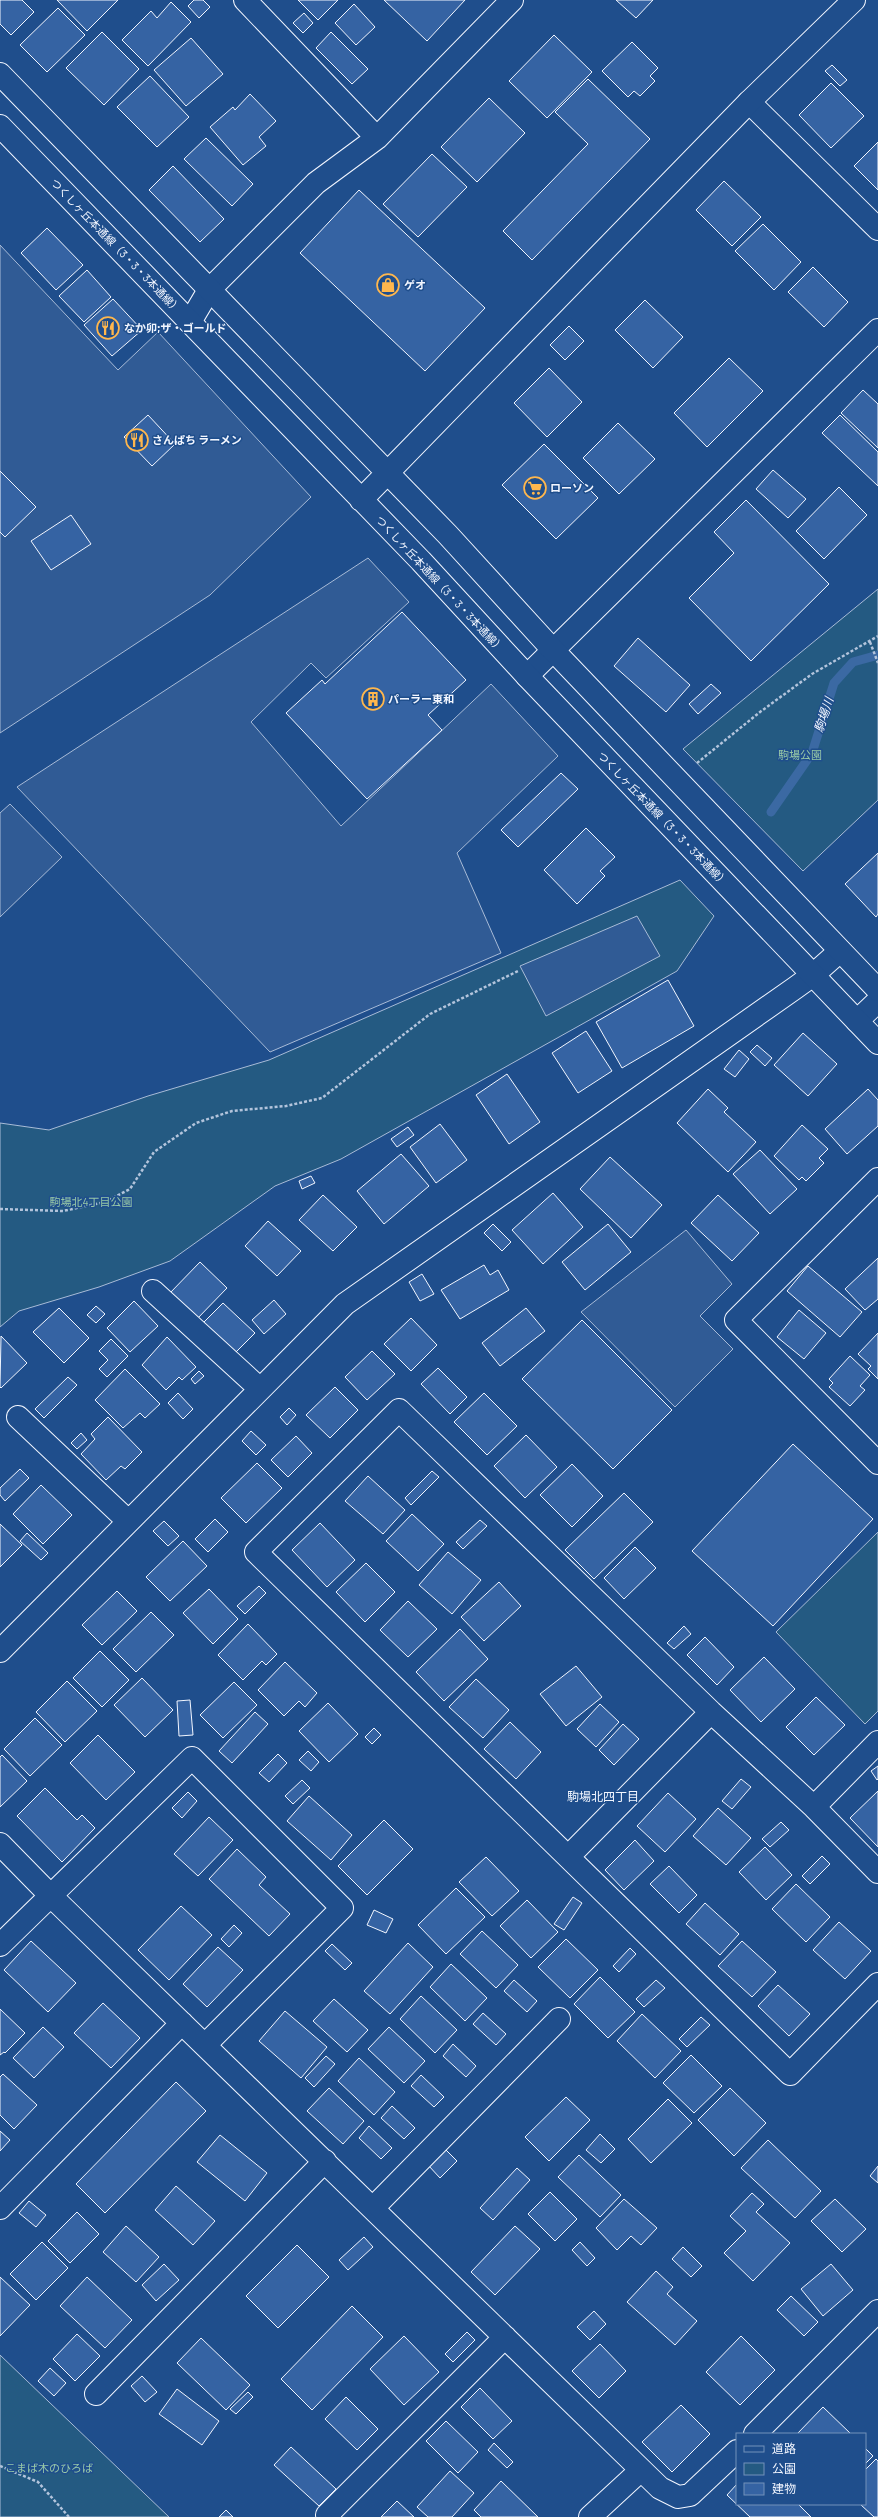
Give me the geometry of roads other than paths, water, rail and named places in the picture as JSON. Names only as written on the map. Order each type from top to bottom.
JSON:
[{"type":"street","points":[[246,0],[377,138]]},
{"type":"street","points":[[190,322],[209,290],[316,183],[377,138],[512,0]]},
{"type":"street","points":[[361,500],[749,102],[854,0]]},
{"type":"street","points":[[0,74],[386,474],[448,535],[552,650],[878,990]]},
{"type":"street","points":[[749,102],[878,229]]},
{"type":"street","name":"つくしヶ丘本通線（3・3・3本通線）","points":[[0,126],[421,561],[527,676],[878,1043]]},
{"type":"street","points":[[527,676],[878,330]]},
{"type":"street","points":[[0,1651],[258,1388],[345,1304],[813,976],[840,951]]},
{"type":"street","points":[[857,1021],[878,1001]]},
{"type":"street","points":[[876,1456],[736,1320],[878,1179]]},
{"type":"street","points":[[153,1291],[258,1388]]},
{"type":"street","points":[[878,1872],[814,1807],[711,1712],[400,1410],[256,1552],[790,2074],[878,1984]]},
{"type":"street","points":[[18,1417],[128,1521]]},
{"type":"street","points":[[568,1857],[711,1712]]},
{"type":"street","points":[[814,1807],[878,1742]]},
{"type":"street","points":[[0,1945],[192,1758],[342,1908],[205,2045]]},
{"type":"street","points":[[0,1844],[50,1895],[641,2470],[666,2492],[678,2497],[690,2495],[736,2452]]},
{"type":"street","points":[[373,2208],[559,2019]]},
{"type":"street","points":[[0,2208],[182,2023]]},
{"type":"street","points":[[96,2394],[325,2162]]},
{"type":"street","points":[[755,2433],[878,2311]]},
{"type":"street","points":[[330,2517],[327,2515],[505,2337]]},
{"type":"street","points":[[590,2517],[641,2470]]},
{"type":"waterway","name":"駒場川","points":[[771,812],[812,753],[834,683],[853,662],[878,655]]},
{"type":"place","name":"ゲオ","points":[[388,285]]},
{"type":"place","name":"なか卯;ザ・ゴールド","points":[[108,328]]},
{"type":"place","name":"さんぱち ラーメン","points":[[137,440]]},
{"type":"place","name":"ローソン","points":[[535,488]]},
{"type":"place","name":"パーラー東和","points":[[373,699]]},
{"type":"district","name":"駒場北四丁目","points":[[603,1797]]},
{"type":"park label","name":"駒場公園","points":[[800,755]]},
{"type":"park label","name":"駒場北4丁目公園","points":[[91,1202]]},
{"type":"park label","name":"こまば木のひろば","points":[[49,2468]]}]
